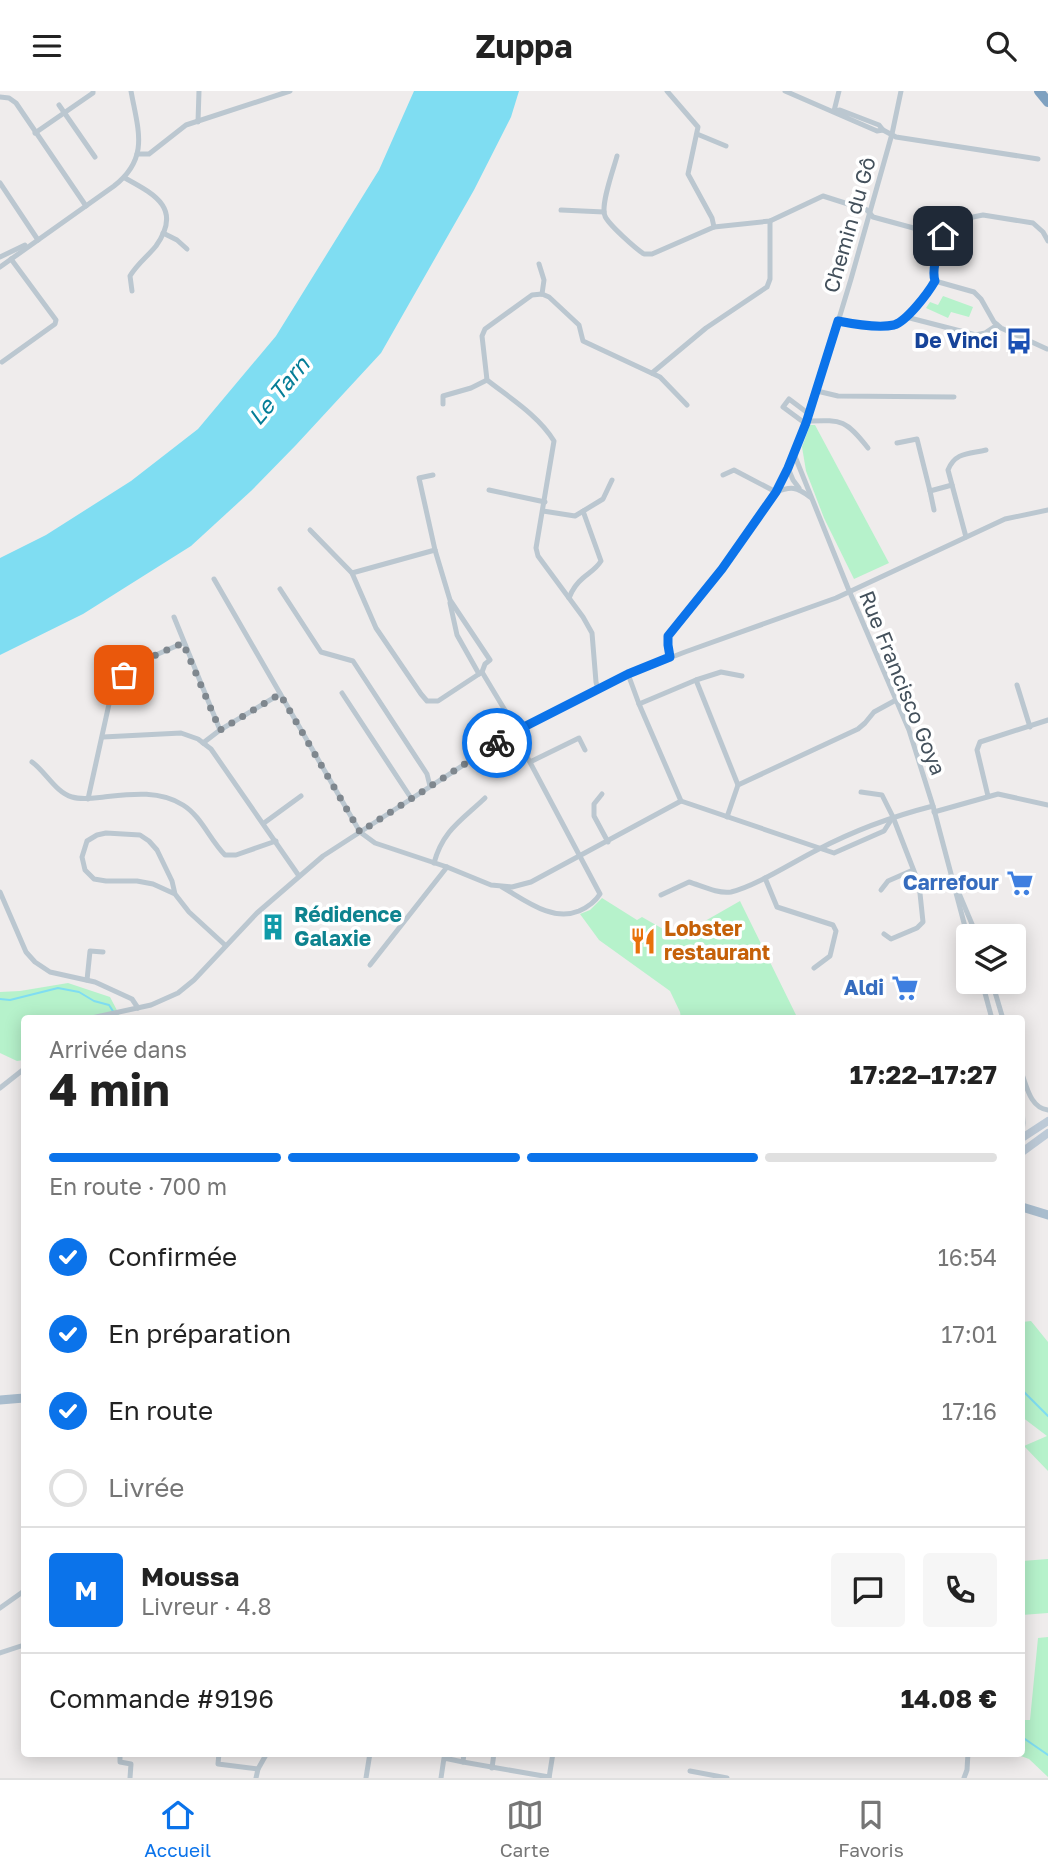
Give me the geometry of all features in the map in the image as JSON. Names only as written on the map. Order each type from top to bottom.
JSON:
[{"type":"highway","points":[[1039,91],[1048,102]]},
{"type":"main road","points":[[1025,1136],[1048,1121]]},
{"type":"main road","points":[[1025,1150],[1048,1133]]},
{"type":"main road","points":[[1025,1208],[1048,1215]]},
{"type":"main road","points":[[1025,1214],[1048,1220]]},
{"type":"main road","points":[[0,1401],[21,1398]]},
{"type":"street","points":[[35,133],[93,91]]},
{"type":"street","points":[[0,267],[86,206],[132,169],[138,154],[139,139],[131,91]]},
{"type":"street","points":[[198,122],[199,91]]},
{"type":"street","points":[[138,154],[149,154],[186,125],[290,91]]},
{"type":"street","points":[[667,91],[698,127],[688,174],[712,218],[714,227]]},
{"type":"street","points":[[785,91],[896,137],[1038,159]]},
{"type":"street","points":[[834,111],[839,91]]},
{"type":"street","name":"Chemin du Gô","points":[[670,657],[668,636],[722,569],[776,492],[788,468],[817,391],[838,321],[892,134],[901,91]]},
{"type":"street","points":[[1,98],[9,98],[16,103],[86,206]]},
{"type":"street","points":[[59,105],[95,157]]},
{"type":"street","points":[[697,134],[726,146]]},
{"type":"street","points":[[617,156],[603,207],[605,216],[644,254],[652,254],[714,227],[770,221],[823,196],[867,210],[873,217],[943,236]]},
{"type":"street","points":[[125,177],[150,192],[164,206],[163,233],[155,247],[137,264],[130,276],[132,291]]},
{"type":"street","points":[[1,181],[38,240]]},
{"type":"street","points":[[561,210],[604,212]]},
{"type":"street","points":[[935,281],[934,271],[943,236],[973,217],[983,215],[1033,223],[1048,241]]},
{"type":"street","points":[[652,373],[706,328],[768,287],[770,221]]},
{"type":"street","points":[[163,233],[187,249]]},
{"type":"street","points":[[0,257],[38,240]]},
{"type":"street","points":[[2,362],[55,324],[56,320],[11,259]]},
{"type":"street","points":[[540,264],[544,280],[542,294]]},
{"type":"street","points":[[838,321],[884,326],[896,324],[919,303],[935,281]]},
{"type":"street","points":[[935,281],[978,295],[993,322],[1048,348]]},
{"type":"street","points":[[598,689],[592,633],[538,556],[536,548],[554,441],[548,431],[487,380],[482,336],[485,329],[532,295],[542,294],[549,297],[579,325],[583,341],[660,377],[687,405]]},
{"type":"street","points":[[906,317],[976,335],[997,325]]},
{"type":"street","points":[[443,404],[443,396],[487,380]]},
{"type":"street","points":[[817,391],[838,396],[954,397]]},
{"type":"street","points":[[809,414],[789,399],[783,407],[806,422],[846,423],[868,448]]},
{"type":"street","points":[[897,443],[917,439],[934,510]]},
{"type":"street","points":[[966,537],[948,470],[958,456],[986,450]]},
{"type":"street","name":"Rue Francisco Goya","points":[[793,454],[909,730],[955,885],[972,924]]},
{"type":"street","points":[[788,468],[799,488],[810,496]]},
{"type":"street","points":[[723,475],[734,470],[776,492],[789,487],[799,488]]},
{"type":"street","points":[[433,475],[419,478],[457,635],[516,727],[516,736],[600,894],[587,908],[563,915],[534,906],[500,886]]},
{"type":"street","points":[[543,511],[575,516],[603,499],[612,480]]},
{"type":"street","points":[[930,491],[951,485]]},
{"type":"street","points":[[489,490],[545,502]]},
{"type":"street","points":[[104,1015],[151,1005],[174,996],[194,980],[257,913],[323,856],[516,731],[628,674],[849,592],[1005,519],[1048,510]]},
{"type":"street","points":[[569,597],[573,589],[601,561],[583,511]]},
{"type":"street","points":[[310,530],[352,573],[376,628],[428,701],[438,701],[481,673],[485,664],[491,660],[450,600]]},
{"type":"street","points":[[352,573],[435,550]]},
{"type":"street","points":[[214,579],[360,832],[375,843],[491,885],[512,887],[531,882],[681,801]]},
{"type":"street","points":[[280,589],[321,652],[353,661],[426,774],[430,786]]},
{"type":"street","points":[[174,617],[220,730]]},
{"type":"street","points":[[88,799],[111,695],[133,665],[183,643]]},
{"type":"street","points":[[639,704],[721,672],[742,676]]},
{"type":"street","points":[[628,674],[681,801],[834,853],[884,831],[893,817]]},
{"type":"street","points":[[696,680],[738,785],[727,817]]},
{"type":"street","points":[[1017,685],[1030,727]]},
{"type":"street","points":[[342,693],[411,799]]},
{"type":"street","points":[[203,743],[280,694]]},
{"type":"street","points":[[738,785],[858,729],[874,712],[896,700]]},
{"type":"street","points":[[988,796],[977,750],[980,742],[1048,720]]},
{"type":"street","points":[[103,737],[181,733],[198,739],[211,749],[299,876]]},
{"type":"street","points":[[530,762],[579,738],[585,750]]},
{"type":"street","points":[[32,762],[70,797],[88,799],[133,794],[154,795],[184,805],[225,855],[236,855],[276,841]]},
{"type":"street","points":[[861,792],[882,795],[919,884],[923,922],[917,928],[891,939],[884,934]]},
{"type":"street","points":[[602,794],[594,804],[594,816],[608,842]]},
{"type":"street","points":[[662,895],[689,882],[723,892],[732,891],[893,817],[998,795],[1048,805]]},
{"type":"street","points":[[264,824],[301,796]]},
{"type":"street","points":[[434,863],[437,850],[446,834],[485,798]]},
{"type":"street","points":[[175,894],[153,884],[137,881],[94,879],[85,870],[82,857],[87,842],[106,833],[140,835],[149,841],[157,850],[172,881],[175,894],[189,912],[225,945]]},
{"type":"street","points":[[370,965],[447,867]]},
{"type":"street","points":[[881,890],[888,881],[913,870]]},
{"type":"street","points":[[765,878],[777,907],[832,925],[836,931],[830,956],[814,968]]},
{"type":"street","name":"Rue Francisco Goya","points":[[955,885],[964,924]]},
{"type":"street","points":[[0,892],[26,952],[35,962],[50,972],[87,980],[126,996],[132,999],[138,1008]]},
{"type":"street","points":[[87,980],[90,951],[103,952]]},
{"type":"street","points":[[985,994],[991,1015]]},
{"type":"street","points":[[996,994],[1002,1015]]},
{"type":"street","points":[[0,1088],[21,1071]]},
{"type":"street","points":[[1025,1083],[1029,1095],[1038,1107],[1048,1110]]},
{"type":"street","points":[[0,1608],[21,1593]]},
{"type":"street","points":[[0,1653],[21,1646]]},
{"type":"street","points":[[120,1757],[120,1762],[131,1764],[130,1778]]},
{"type":"street","points":[[219,1757],[218,1764],[258,1769]]},
{"type":"street","points":[[256,1778],[265,1757]]},
{"type":"street","points":[[366,1778],[369,1757]]},
{"type":"street","points":[[463,1762],[464,1757]]},
{"type":"street","points":[[492,1768],[493,1757]]},
{"type":"street","points":[[441,1778],[444,1758],[549,1777],[552,1757]]},
{"type":"street","points":[[964,1778],[968,1757]]},
{"type":"street","points":[[690,1771],[729,1778]]},
{"type":"green space","points":[[943,296],[973,307],[969,317],[951,312],[948,318],[926,308],[930,302],[938,305]]},
{"type":"green space","points":[[810,425],[815,425],[889,563],[854,579],[824,518],[806,471],[802,447]]},
{"type":"green space","points":[[602,898],[637,920],[642,917],[677,937],[740,901],[796,1015],[680,1015],[670,991],[599,940],[580,914],[590,910]]},
{"type":"green space","points":[[68,983],[110,997],[119,1015],[21,1015],[21,1060],[17,1061],[0,1053],[0,992]]},
{"type":"green space","points":[[1031,1321],[1048,1342],[1048,1471],[1025,1447],[1047,1436],[1025,1419],[1025,1322]]},
{"type":"green space","points":[[1048,1559],[1048,1613],[1025,1615],[1025,1561]]},
{"type":"green space","points":[[1048,1637],[1048,1777],[1023,1757],[1025,1720],[1030,1720],[1038,1638]]},
{"type":"water","name":"Le Tarn","points":[[414,91],[519,91],[511,117],[474,190],[381,353],[251,491],[191,546],[83,614],[0,655],[0,558],[46,535],[131,481],[198,429],[276,336],[379,170]]},
{"type":"waterway","points":[[0,999],[10,1000],[58,988],[79,992],[94,1001],[109,1005],[115,1015]]},
{"type":"waterway","points":[[1025,1393],[1048,1416]]},
{"type":"waterway","points":[[1025,1739],[1048,1755]]},
{"type":"way so far","points":[[124,675],[133,665],[183,643],[220,730],[280,694],[360,832],[497,743]]},
{"type":"place","name":"De Vinci","points":[[1019,341]]},
{"type":"place","name":"Carrefour","points":[[1020,883]]},
{"type":"place","name":"Rédidence Galaxie","points":[[273,927]]},
{"type":"place","name":"Lobster restaurant","points":[[643,941]]},
{"type":"place","name":"Aldi","points":[[905,988]]},
{"type":"route","points":[[497,743],[628,674],[670,657],[668,636],[722,569],[776,492],[809,414],[838,321],[884,326],[896,324],[906,317],[935,281],[934,271],[943,236]]}]
